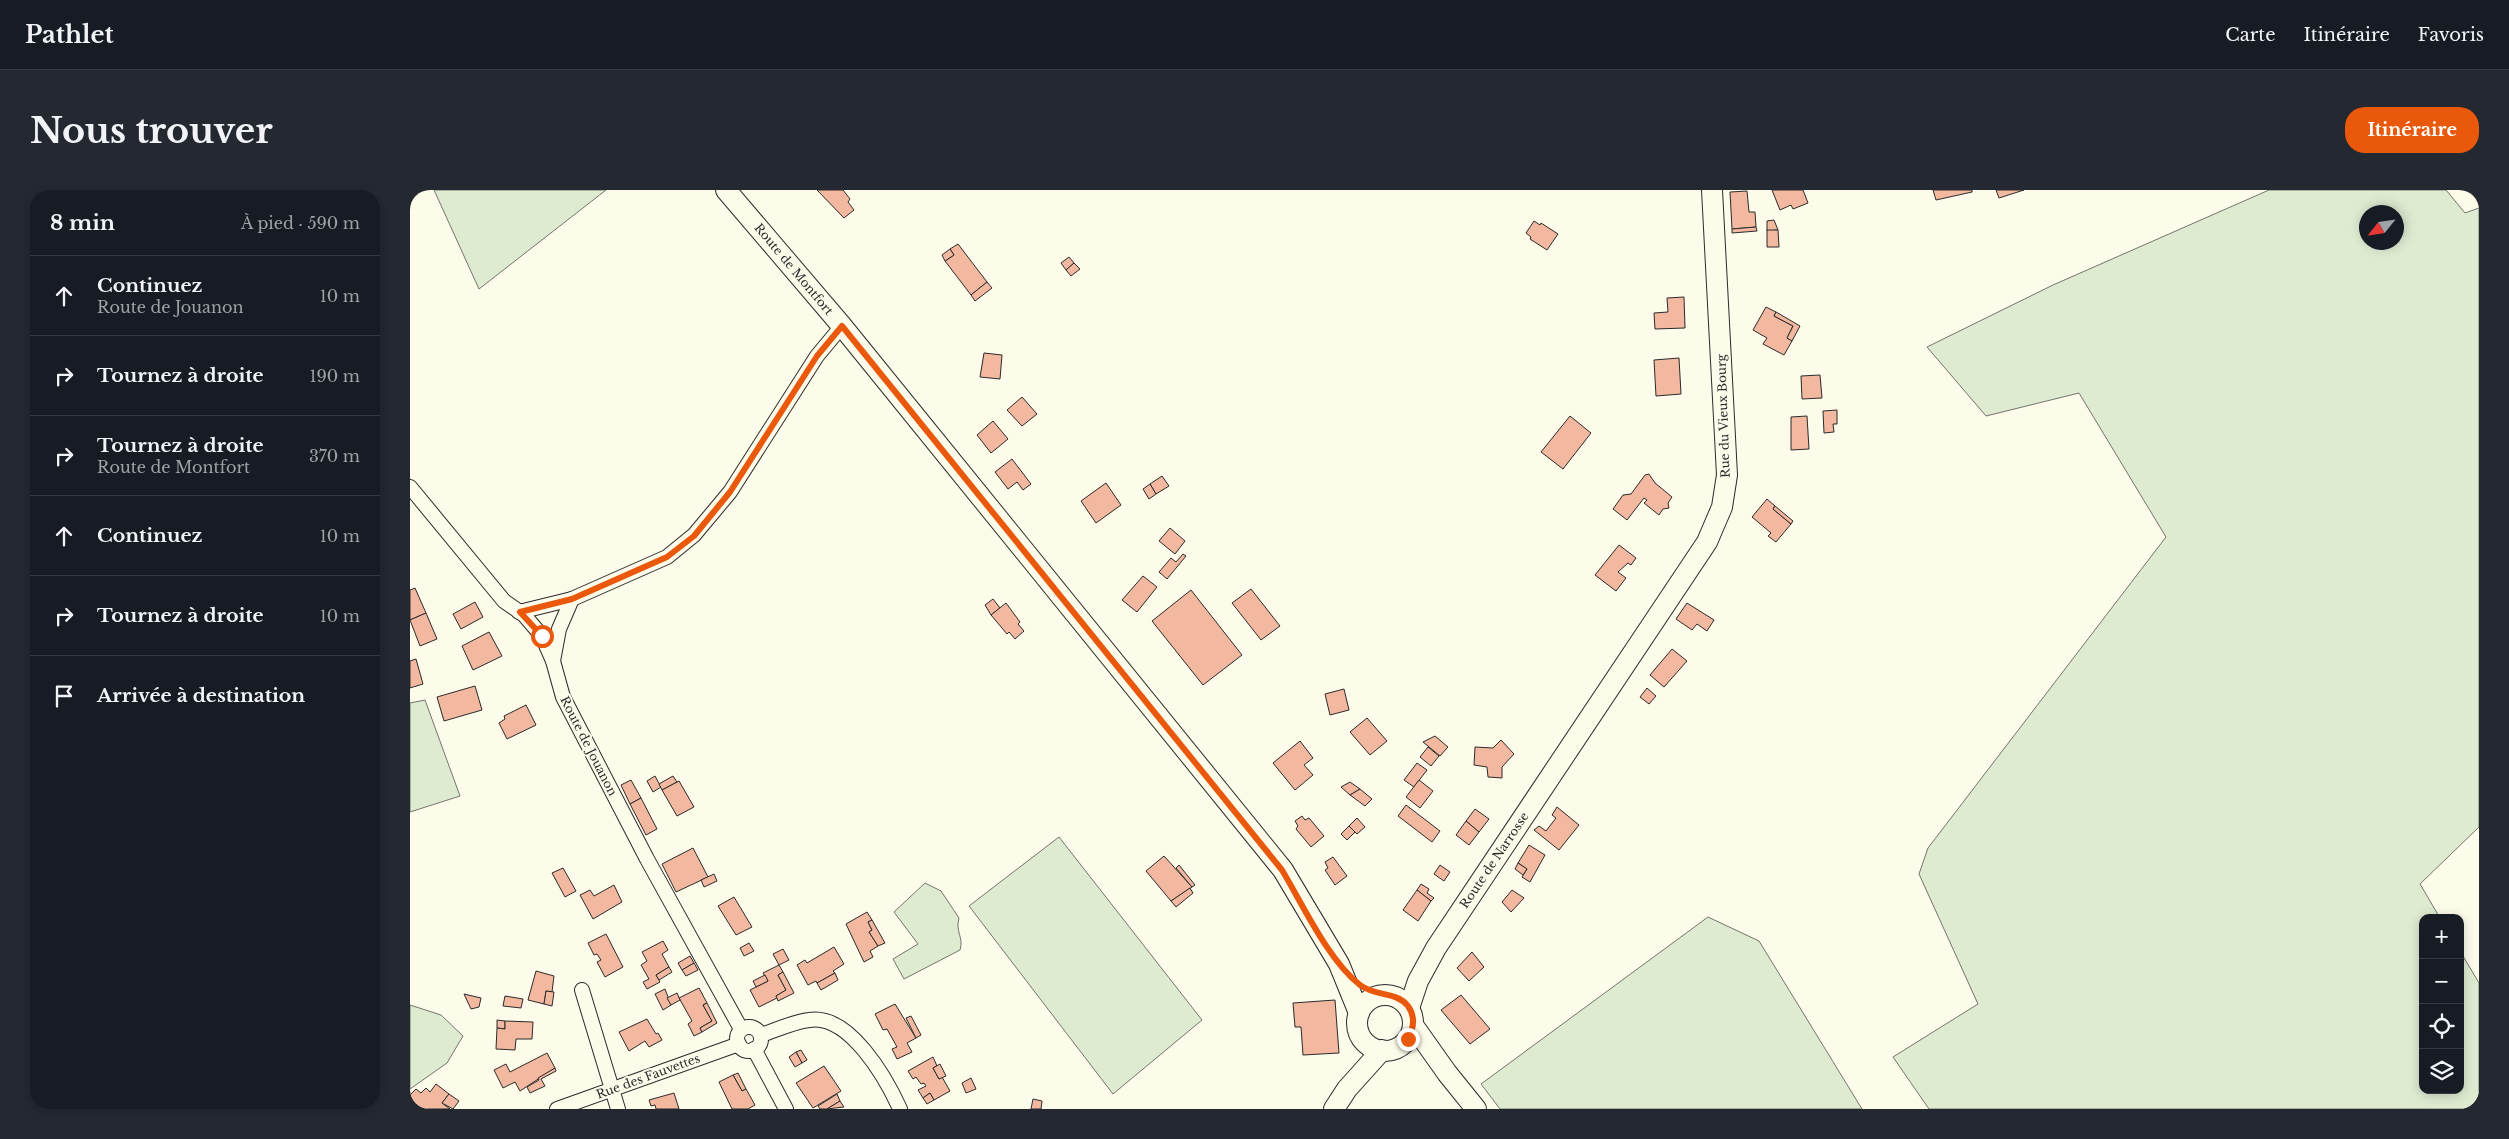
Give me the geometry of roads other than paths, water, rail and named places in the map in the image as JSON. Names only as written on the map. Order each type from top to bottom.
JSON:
[{"type":"main road","name":"Route de Montfort","points":[[726,190],[842,326],[1282,870],[1339,964],[1359,1013]]},
{"type":"main road","name":"Rue du Vieux Bourg","points":[[1554,772],[1706,542],[1722,507],[1726,475],[1726,429],[1712,190]]},
{"type":"main road","name":"Route de Narrosse","points":[[1411,1016],[1418,980],[1436,948],[1554,772]]},
{"type":"main road","name":"Route de Narrosse","points":[[1381,995],[1405,979],[1436,948]]},
{"type":"main road","name":"Route de Montfort","points":[[1339,964],[1362,986],[1381,995]]},
{"type":"main road","points":[[1447,1073],[1390,1049],[1368,1045],[1363,1040],[1358,1027],[1359,1013],[1367,1002],[1381,995],[1398,998],[1447,1073],[1476,1109]]},
{"type":"main road","points":[[1334,1109],[1348,1089],[1390,1049],[1408,1039],[1411,1016]]},
{"type":"main road","points":[[1348,1089],[1363,1040]]},
{"type":"street","points":[[520,612],[572,599],[667,557],[694,536],[730,492],[817,356],[842,326]]},
{"type":"street","name":"Route de Jouanon","points":[[410,487],[504,601],[520,612],[542,636],[553,661],[563,697],[646,859],[741,1029]]},
{"type":"street","points":[[553,661],[559,629],[572,599]]},
{"type":"street","points":[[582,990],[618,1109]]},
{"type":"street","points":[[761,1034],[762,1044],[754,1049],[748,1049],[738,1044],[736,1038],[741,1029],[748,1028],[761,1034],[809,1019],[826,1020],[836,1025],[869,1056],[887,1080],[900,1109]]},
{"type":"street","name":"Rue des Fauvettes","points":[[558,1109],[738,1044]]},
{"type":"street","points":[[754,1049],[786,1109]]}]
